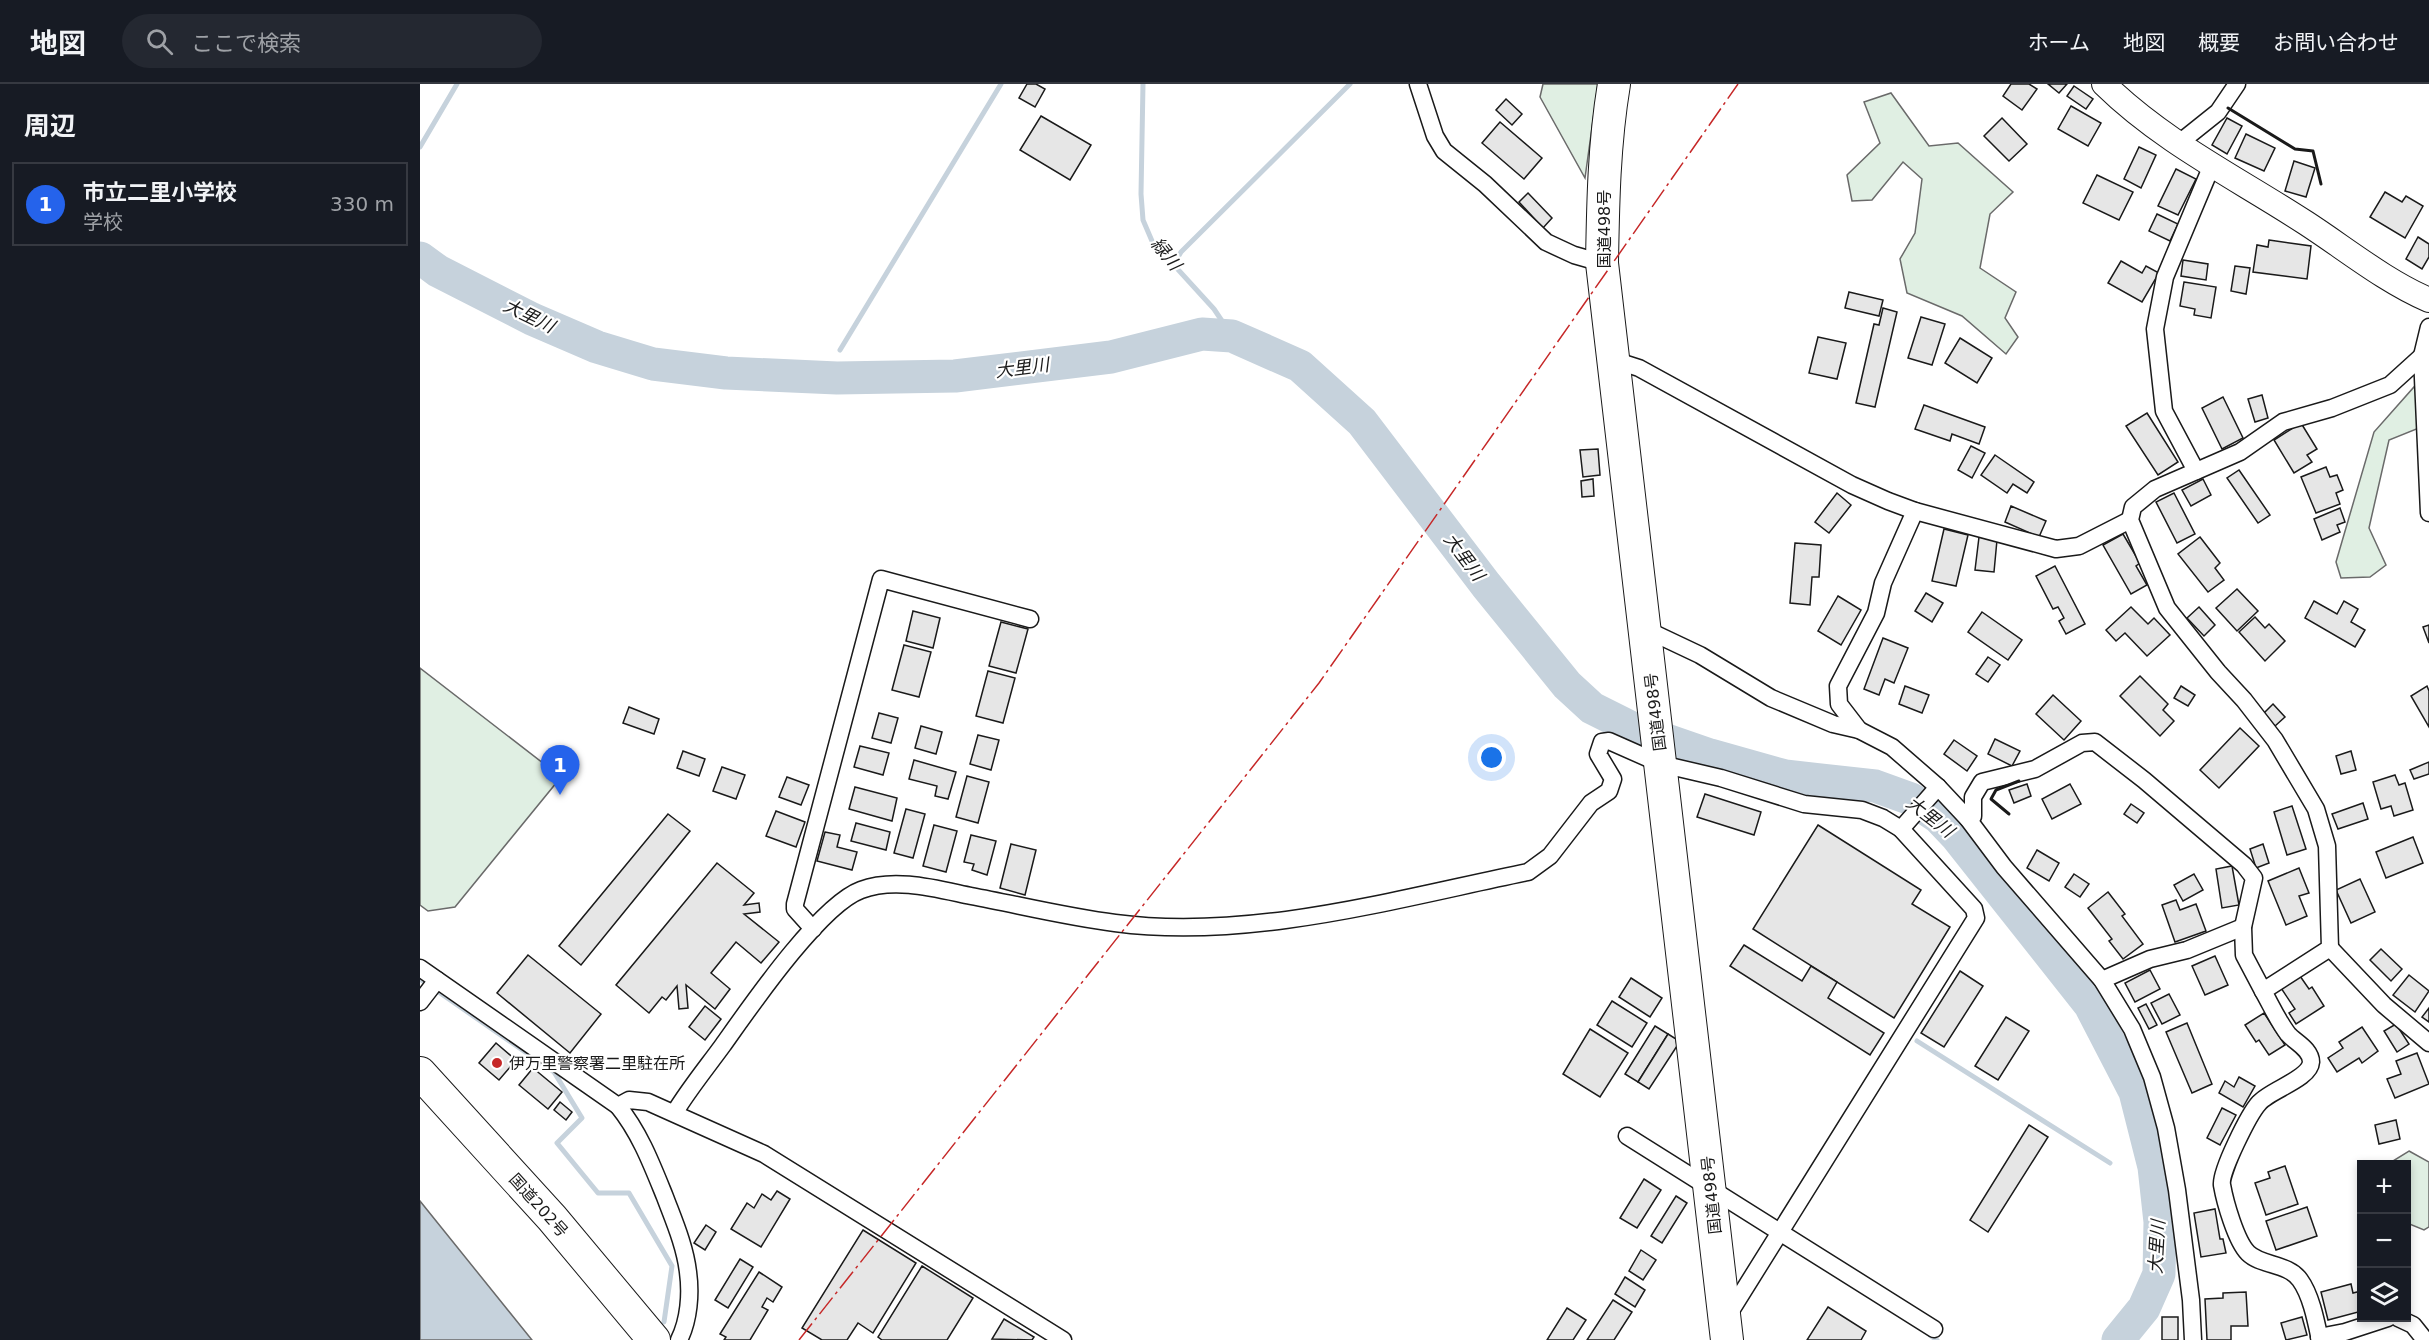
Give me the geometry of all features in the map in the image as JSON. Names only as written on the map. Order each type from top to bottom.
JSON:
[{"type":"highway","name":"国道498号","points":[[1614,84],[1607,129],[1602,264],[1711,1188],[1722,1334]]},
{"type":"highway","name":"国道202号","points":[[420,1074],[552,1218],[654,1340]]},
{"type":"street","points":[[1418,84],[1435,136],[1444,151],[1485,184],[1546,242],[1574,255],[1602,264]]},
{"type":"street","points":[[2104,84],[2124,104],[2178,144],[2305,222],[2406,291],[2429,300]]},
{"type":"street","points":[[2178,144],[2218,112],[2237,84]]},
{"type":"street","points":[[2196,471],[2164,411],[2155,329],[2165,277],[2212,165]]},
{"type":"street","points":[[2429,327],[2422,356],[2429,513]]},
{"type":"street","points":[[2422,356],[2390,385],[2332,408],[2283,422],[2240,452],[2155,489],[2133,507],[2130,520],[2167,608],[2275,740],[2316,808],[2327,846],[2330,948],[2384,1005],[2429,1043]]},
{"type":"street","points":[[1614,360],[1639,368],[1852,485],[1915,511],[2056,549],[2079,546],[2130,520]]},
{"type":"street","points":[[1859,730],[1839,704],[1838,686],[1876,613],[1883,583],[1915,511]]},
{"type":"street","points":[[813,929],[795,909],[795,904],[881,579],[1030,619]]},
{"type":"street","points":[[1645,629],[1700,655],[1771,698],[1833,724],[1859,730],[1892,747],[1938,788],[1968,819],[2004,867],[2102,980],[2132,1029],[2152,1077],[2166,1128],[2186,1256],[2193,1340]]},
{"type":"street","points":[[675,1112],[760,993],[813,929],[840,902],[861,890],[888,884],[926,887],[1116,923],[1204,927],[1286,921],[1528,872],[1550,855],[1591,803],[1609,791],[1613,779],[1598,754],[1602,742],[1609,741],[1661,764],[1720,778],[1804,804],[1862,810],[1883,818],[1901,829],[1974,909],[1976,918],[1781,1232],[1722,1334]]},
{"type":"street","points":[[1968,819],[1973,816],[1973,797],[1982,782],[2035,769],[2082,743],[2095,742],[2144,780],[2254,878],[2243,927],[2244,955],[2289,1035],[2308,1053],[2311,1062],[2299,1078],[2274,1091],[2258,1103],[2238,1138],[2221,1182],[2239,1239],[2248,1254],[2288,1270],[2299,1279],[2307,1295],[2320,1338],[2374,1322]]},
{"type":"street","points":[[1901,829],[1938,788]]},
{"type":"street","points":[[2102,980],[2150,959],[2187,950],[2243,927]]},
{"type":"street","points":[[2263,991],[2330,948]]},
{"type":"street","points":[[420,969],[618,1106],[630,1121],[646,1150],[680,1235],[688,1272],[688,1309],[679,1340]]},
{"type":"street","points":[[420,1002],[437,980]]},
{"type":"street","points":[[618,1106],[629,1100],[648,1102],[675,1112],[764,1154],[1063,1340]]},
{"type":"street","points":[[1627,1136],[1934,1329]]},
{"type":"street","points":[[2407,1322],[2413,1325],[2425,1340]]},
{"type":"green space","points":[[1543,84],[1598,84],[1585,178],[1540,97]]},
{"type":"green space","points":[[1891,93],[1929,146],[1958,143],[2013,192],[1990,214],[1980,268],[2016,292],[2005,318],[2018,337],[2006,354],[1962,316],[1907,293],[1900,259],[1915,233],[1922,179],[1903,162],[1872,200],[1852,201],[1847,175],[1880,143],[1864,102]]},
{"type":"green space","points":[[2429,370],[2429,424],[2389,440],[2369,528],[2386,565],[2370,577],[2341,578],[2336,562],[2374,432]]},
{"type":"green space","points":[[420,668],[561,777],[455,907],[428,911],[420,905]]},
{"type":"green space","points":[[2409,1151],[2429,1162],[2429,1227],[2424,1230],[2411,1225],[2411,1160],[2394,1160]]},
{"type":"shaded area","points":[[420,1201],[532,1340],[420,1340]]},
{"type":"building","points":[[1027,84],[1036,84],[1045,89],[1035,107],[1019,98]]},
{"type":"building","points":[[2011,84],[2029,84],[2037,89],[2022,110],[2003,96]]},
{"type":"building","points":[[2048,84],[2067,84],[2059,93]]},
{"type":"building","points":[[2074,86],[2093,99],[2086,109],[2067,96]]},
{"type":"building","points":[[1506,99],[1522,114],[1512,125],[1496,110]]},
{"type":"building","points":[[2071,106],[2101,123],[2088,146],[2058,129]]},
{"type":"building","points":[[1041,116],[1091,145],[1070,180],[1020,150]]},
{"type":"building","points":[[2002,118],[2027,144],[2009,161],[1984,136]]},
{"type":"building","points":[[2227,118],[2242,126],[2227,154],[2212,145]]},
{"type":"building","points":[[1500,122],[1542,158],[1524,179],[1482,143]]},
{"type":"building","points":[[2246,134],[2275,148],[2264,171],[2235,158]]},
{"type":"building","points":[[2139,147],[2156,155],[2141,188],[2124,179]]},
{"type":"building","points":[[2294,161],[2315,168],[2306,197],[2285,191]]},
{"type":"building","points":[[2176,169],[2196,179],[2178,215],[2158,206]]},
{"type":"building","points":[[2097,175],[2133,192],[2119,220],[2083,203]]},
{"type":"building","points":[[2385,192],[2402,202],[2406,196],[2423,206],[2405,238],[2370,217]]},
{"type":"building","points":[[1528,193],[1552,218],[1543,228],[1519,202]]},
{"type":"building","points":[[2157,214],[2178,224],[2170,241],[2149,231]]},
{"type":"building","points":[[2418,237],[2429,244],[2429,257],[2422,269],[2406,259]]},
{"type":"building","points":[[2269,240],[2311,246],[2307,279],[2253,272],[2257,245],[2268,247]]},
{"type":"building","points":[[2183,260],[2208,264],[2206,280],[2181,276]]},
{"type":"building","points":[[2121,261],[2142,273],[2146,266],[2159,273],[2142,302],[2108,283]]},
{"type":"building","points":[[2235,266],[2250,268],[2246,294],[2231,291]]},
{"type":"building","points":[[2184,282],[2216,287],[2211,318],[2194,315],[2195,309],[2180,306]]},
{"type":"building","points":[[1849,292],[1883,300],[1879,316],[1845,308]]},
{"type":"building","points":[[1883,308],[1897,312],[1875,407],[1856,403],[1874,324],[1879,325]]},
{"type":"building","points":[[1921,317],[1945,324],[1932,365],[1908,358]]},
{"type":"building","points":[[1818,337],[1846,343],[1837,379],[1809,373]]},
{"type":"building","points":[[1960,338],[1992,358],[1977,383],[1945,363]]},
{"type":"building","points":[[2262,395],[2268,418],[2255,422],[2248,399]]},
{"type":"building","points":[[2223,397],[2243,438],[2222,449],[2202,408]]},
{"type":"building","points":[[1924,405],[1985,427],[1979,444],[1952,434],[1950,441],[1915,429]]},
{"type":"building","points":[[2147,413],[2178,462],[2158,475],[2126,426]]},
{"type":"building","points":[[2301,423],[2317,449],[2307,455],[2312,462],[2294,473],[2274,440]]},
{"type":"building","points":[[1971,446],[1985,453],[1972,478],[1958,470]]},
{"type":"building","points":[[1598,449],[1600,475],[1583,477],[1580,450]]},
{"type":"building","points":[[1995,455],[2034,482],[2027,493],[2013,484],[2007,493],[1981,475]]},
{"type":"building","points":[[2326,467],[2330,477],[2337,475],[2343,490],[2336,493],[2340,504],[2316,513],[2301,477]]},
{"type":"building","points":[[2239,470],[2270,515],[2258,523],[2227,478]]},
{"type":"building","points":[[1593,479],[1594,496],[1582,497],[1581,481]]},
{"type":"building","points":[[2203,479],[2211,495],[2191,506],[2182,490]]},
{"type":"building","points":[[1837,493],[1851,505],[1829,533],[1815,522]]},
{"type":"building","points":[[2174,493],[2195,534],[2177,543],[2156,502]]},
{"type":"building","points":[[2011,506],[2046,521],[2039,537],[2005,522]]},
{"type":"building","points":[[2340,508],[2345,522],[2337,525],[2340,532],[2322,540],[2314,519]]},
{"type":"building","points":[[1944,529],[1968,535],[1956,586],[1932,581]]},
{"type":"building","points":[[2123,534],[2140,563],[2136,566],[2147,585],[2131,594],[2103,545]]},
{"type":"building","points":[[1979,537],[1997,540],[1994,572],[1975,570]]},
{"type":"building","points":[[2200,537],[2220,563],[2215,568],[2224,580],[2208,592],[2178,554]]},
{"type":"building","points":[[1795,543],[1821,545],[1819,577],[1812,577],[1810,605],[1790,603]]},
{"type":"building","points":[[2055,566],[2085,624],[2066,634],[2059,621],[2064,618],[2058,607],[2053,609],[2036,576]]},
{"type":"building","points":[[2237,589],[2258,611],[2237,631],[2216,608]]},
{"type":"building","points":[[1926,593],[1943,603],[1932,622],[1915,611]]},
{"type":"building","points":[[1838,596],[1861,610],[1841,645],[1818,631]]},
{"type":"building","points":[[2314,601],[2337,614],[2344,601],[2358,609],[2351,622],[2365,630],[2355,647],[2305,618]]},
{"type":"building","points":[[2131,607],[2148,624],[2154,618],[2170,635],[2147,656],[2125,633],[2116,641],[2106,630]]},
{"type":"building","points":[[2199,607],[2215,625],[2204,636],[2187,618]]},
{"type":"building","points":[[913,611],[940,618],[933,648],[906,641]]},
{"type":"building","points":[[1982,612],[2022,640],[2008,660],[1968,632]]},
{"type":"building","points":[[2255,617],[2265,628],[2269,624],[2285,641],[2265,661],[2239,632]]},
{"type":"building","points":[[1001,622],[1028,629],[1016,673],[989,666]]},
{"type":"building","points":[[2429,625],[2429,643],[2423,627]]},
{"type":"building","points":[[1883,638],[1908,648],[1894,683],[1885,679],[1879,695],[1864,689]]},
{"type":"building","points":[[904,645],[931,652],[919,697],[892,690]]},
{"type":"building","points":[[1988,657],[2000,665],[1988,682],[1976,674]]},
{"type":"building","points":[[988,671],[1015,678],[1003,723],[976,716]]},
{"type":"building","points":[[2140,676],[2168,704],[2163,710],[2174,721],[2160,736],[2120,696]]},
{"type":"building","points":[[1905,686],[1929,695],[1922,713],[1899,704]]},
{"type":"building","points":[[2181,686],[2195,695],[2188,706],[2174,698]]},
{"type":"building","points":[[2427,686],[2429,691],[2429,727],[2411,696]]},
{"type":"building","points":[[2053,695],[2081,721],[2064,740],[2036,714]]},
{"type":"building","points":[[2273,704],[2285,717],[2275,726],[2263,714]]},
{"type":"building","points":[[629,707],[659,719],[654,734],[623,723]]},
{"type":"building","points":[[879,713],[898,718],[891,743],[872,738]]},
{"type":"building","points":[[921,726],[942,732],[936,754],[915,748]]},
{"type":"building","points":[[2240,728],[2259,746],[2219,788],[2200,770]]},
{"type":"building","points":[[978,735],[999,740],[991,770],[970,764]]},
{"type":"building","points":[[1995,739],[2020,751],[2012,766],[1988,754]]},
{"type":"building","points":[[1954,740],[1977,756],[1967,771],[1944,754]]},
{"type":"building","points":[[860,746],[889,753],[883,775],[854,767]]},
{"type":"building","points":[[683,751],[705,759],[699,776],[677,768]]},
{"type":"building","points":[[2351,751],[2356,770],[2341,774],[2336,756]]},
{"type":"building","points":[[914,760],[956,772],[948,799],[935,796],[937,786],[909,779]]},
{"type":"building","points":[[2429,762],[2429,774],[2414,779],[2410,770]]},
{"type":"building","points":[[722,767],[745,775],[736,799],[713,791]]},
{"type":"building","points":[[2395,775],[2399,785],[2405,783],[2413,810],[2394,816],[2391,806],[2381,809],[2373,782]]},
{"type":"building","points":[[967,776],[989,782],[978,823],[956,817]]},
{"type":"building","points":[[787,777],[809,785],[801,805],[779,797]]},
{"type":"building","points":[[2027,784],[2031,796],[2014,803],[2009,790]]},
{"type":"building","points":[[2070,784],[2081,804],[2052,819],[2042,799]]},
{"type":"building","points":[[855,787],[897,798],[892,821],[849,809]]},
{"type":"building","points":[[1705,794],[1761,812],[1754,835],[1697,817]]},
{"type":"building","points":[[2363,803],[2368,819],[2338,829],[2332,814]]},
{"type":"building","points":[[2131,804],[2144,813],[2137,823],[2124,814]]},
{"type":"building","points":[[2292,806],[2306,849],[2287,855],[2274,812]]},
{"type":"building","points":[[906,809],[925,814],[913,858],[894,853]]},
{"type":"building","points":[[776,811],[805,822],[796,847],[766,836]]},
{"type":"building","points":[[668,814],[690,831],[581,965],[559,946]]},
{"type":"building","points":[[856,823],[890,832],[886,850],[851,841]]},
{"type":"building","points":[[934,825],[957,831],[946,872],[923,866]]},
{"type":"building","points":[[1818,825],[1921,890],[1912,904],[1950,927],[1894,1018],[1753,929]]},
{"type":"building","points":[[825,832],[840,835],[837,847],[857,852],[852,870],[817,861]]},
{"type":"building","points":[[971,835],[996,841],[987,875],[972,870],[974,864],[964,862]]},
{"type":"building","points":[[2413,837],[2423,863],[2386,878],[2376,852]]},
{"type":"building","points":[[1011,844],[1036,850],[1025,895],[1000,888]]},
{"type":"building","points":[[2263,844],[2269,863],[2256,868],[2250,849]]},
{"type":"building","points":[[2037,850],[2059,863],[2049,881],[2027,868]]},
{"type":"building","points":[[717,863],[754,893],[744,905],[759,903],[760,912],[744,914],[779,942],[761,963],[736,942],[711,973],[730,989],[715,1009],[686,985],[688,1008],[679,1009],[677,986],[666,1000],[662,997],[649,1013],[616,985]]},
{"type":"building","points":[[2232,866],[2239,905],[2222,908],[2216,869]]},
{"type":"building","points":[[2299,868],[2309,893],[2299,896],[2307,916],[2286,925],[2268,881]]},
{"type":"building","points":[[2074,874],[2089,884],[2080,897],[2065,887]]},
{"type":"building","points":[[2194,874],[2203,890],[2183,901],[2174,885]]},
{"type":"building","points":[[2360,879],[2375,912],[2351,923],[2336,890]]},
{"type":"building","points":[[2108,892],[2125,914],[2122,916],[2143,944],[2123,959],[2109,941],[2112,939],[2088,908]]},
{"type":"building","points":[[2176,900],[2180,910],[2196,904],[2206,931],[2175,942],[2162,905]]},
{"type":"building","points":[[1744,945],[1802,981],[1811,966],[1837,982],[1828,998],[1884,1033],[1870,1055],[1730,966]]},
{"type":"building","points":[[2381,949],[2402,969],[2391,981],[2370,960]]},
{"type":"building","points":[[528,955],[601,1014],[570,1053],[497,993]]},
{"type":"building","points":[[2215,956],[2228,985],[2205,995],[2192,966]]},
{"type":"building","points":[[2150,970],[2160,989],[2135,1002],[2125,983]]},
{"type":"building","points":[[1960,971],[1983,986],[1944,1047],[1921,1033]]},
{"type":"building","points":[[2409,975],[2429,991],[2415,1012],[2393,995]]},
{"type":"building","points":[[2300,976],[2309,989],[2312,987],[2324,1006],[2296,1024],[2289,1013],[2295,1009],[2281,988]]},
{"type":"building","points":[[1631,978],[1662,998],[1650,1017],[1619,997]]},
{"type":"building","points":[[2169,994],[2180,1015],[2162,1024],[2151,1003]]},
{"type":"building","points":[[1612,1001],[1647,1023],[1632,1047],[1597,1025]]},
{"type":"building","points":[[2146,1004],[2157,1025],[2149,1029],[2138,1008]]},
{"type":"building","points":[[705,1006],[721,1019],[705,1040],[689,1027]]},
{"type":"building","points":[[2429,1008],[2429,1022],[2422,1017]]},
{"type":"building","points":[[2264,1013],[2285,1045],[2269,1055],[2259,1040],[2256,1042],[2245,1025]]},
{"type":"building","points":[[2006,1017],[2029,1031],[1998,1080],[1975,1066]]},
{"type":"building","points":[[2187,1023],[2212,1084],[2192,1093],[2166,1032]]},
{"type":"building","points":[[2396,1024],[2409,1044],[2397,1052],[2384,1031]]},
{"type":"building","points":[[1655,1026],[1668,1034],[1638,1082],[1625,1074]]},
{"type":"building","points":[[2362,1027],[2378,1051],[2362,1063],[2359,1058],[2337,1072],[2328,1058],[2343,1048],[2339,1042]]},
{"type":"building","points":[[1590,1029],[1628,1053],[1600,1097],[1563,1074]]},
{"type":"building","points":[[1668,1034],[1676,1039],[1677,1046],[1649,1089],[1638,1082]]},
{"type":"building","points":[[496,1043],[516,1060],[499,1080],[479,1063]]},
{"type":"building","points":[[2417,1053],[2429,1084],[2395,1098],[2387,1079],[2401,1074],[2396,1061]]},
{"type":"building","points":[[533,1068],[562,1092],[548,1109],[519,1085]]},
{"type":"building","points":[[2239,1077],[2255,1086],[2243,1107],[2219,1093],[2225,1081],[2234,1087]]},
{"type":"building","points":[[560,1102],[572,1112],[566,1120],[554,1110]]},
{"type":"building","points":[[2222,1108],[2236,1115],[2220,1145],[2207,1138]]},
{"type":"building","points":[[2396,1120],[2400,1139],[2379,1144],[2375,1125]]},
{"type":"building","points":[[2029,1125],[2048,1137],[1988,1232],[1970,1220]]},
{"type":"building","points":[[2285,1166],[2298,1204],[2266,1215],[2255,1183],[2270,1178],[2268,1172]]},
{"type":"building","points":[[1644,1179],[1661,1190],[1637,1228],[1620,1218]]},
{"type":"building","points":[[777,1191],[790,1199],[761,1247],[731,1229],[747,1203],[754,1208],[762,1194],[771,1200]]},
{"type":"building","points":[[1676,1196],[1687,1203],[1662,1243],[1651,1236]]},
{"type":"building","points":[[2307,1207],[2317,1236],[2276,1250],[2266,1221]]},
{"type":"building","points":[[2215,1209],[2220,1239],[2223,1239],[2226,1253],[2201,1257],[2194,1213]]},
{"type":"building","points":[[706,1225],[716,1232],[705,1250],[694,1243]]},
{"type":"building","points":[[863,1230],[916,1263],[873,1333],[858,1323],[847,1340],[822,1340],[802,1328]]},
{"type":"building","points":[[1641,1250],[1656,1260],[1643,1280],[1629,1271]]},
{"type":"building","points":[[740,1259],[753,1267],[728,1308],[715,1300]]},
{"type":"building","points":[[922,1266],[973,1298],[947,1340],[882,1340],[878,1337]]},
{"type":"building","points":[[759,1272],[782,1287],[773,1302],[767,1298],[762,1307],[768,1310],[750,1340],[724,1340],[726,1337],[720,1334]]},
{"type":"building","points":[[1625,1277],[1645,1290],[1635,1307],[1615,1294]]},
{"type":"building","points":[[2351,1284],[2353,1293],[2357,1292],[2357,1312],[2328,1320],[2321,1292]]},
{"type":"building","points":[[2246,1292],[2248,1326],[2231,1326],[2231,1340],[2207,1340],[2205,1299],[2223,1298],[2223,1293]]},
{"type":"building","points":[[1613,1300],[1632,1312],[1614,1340],[1587,1340]]},
{"type":"building","points":[[1828,1307],[1866,1331],[1861,1340],[1807,1340]]},
{"type":"building","points":[[1567,1308],[1586,1320],[1573,1340],[1547,1340]]},
{"type":"building","points":[[2162,1317],[2178,1317],[2178,1340],[2162,1340]]},
{"type":"building","points":[[2302,1317],[2307,1335],[2286,1340],[2281,1323]]},
{"type":"building","points":[[1004,1319],[1034,1337],[1032,1340],[992,1339]]},
{"type":"waterway","points":[[420,147],[457,84]]},
{"type":"waterway","points":[[840,350],[1001,84]]},
{"type":"waterway","name":"緑川","points":[[1143,84],[1141,194],[1143,220],[1152,241],[1214,309],[1232,336]]},
{"type":"waterway","points":[[1174,264],[1181,252],[1350,84]]},
{"type":"waterway","name":"大里川","points":[[420,258],[438,271],[532,319],[597,347],[653,364],[726,373],[837,378],[955,376],[1111,357],[1202,334],[1232,336],[1300,366],[1362,422],[1486,585],[1567,685],[1592,708],[1632,728],[1710,755],[1785,776],[1875,786],[1911,799],[1938,817],[1957,837],[2090,1005],[2135,1092],[2154,1167],[2160,1222],[2159,1274],[2144,1308],[2118,1340]]},
{"type":"waterway","points":[[420,272],[438,271]]},
{"type":"waterway","points":[[420,979],[554,1072],[582,1118],[557,1143],[598,1193],[629,1193],[672,1266],[664,1322]]},
{"type":"waterway","points":[[1917,1041],[2110,1163]]},
{"type":"waterway","points":[[1931,1336],[1937,1340]]},
{"type":"wall","points":[[2228,108],[2295,149],[2313,151],[2321,184]]},
{"type":"wall","points":[[2009,814],[1991,799],[1996,790],[2019,781]]},
{"type":"power","points":[[799,1340],[1319,683],[1738,84]]},
{"type":"place","name":"市立二里小学校","points":[[560,795]]},
{"type":"place","name":"伊万里警察署二里駐在所","points":[[497,1063]]}]
